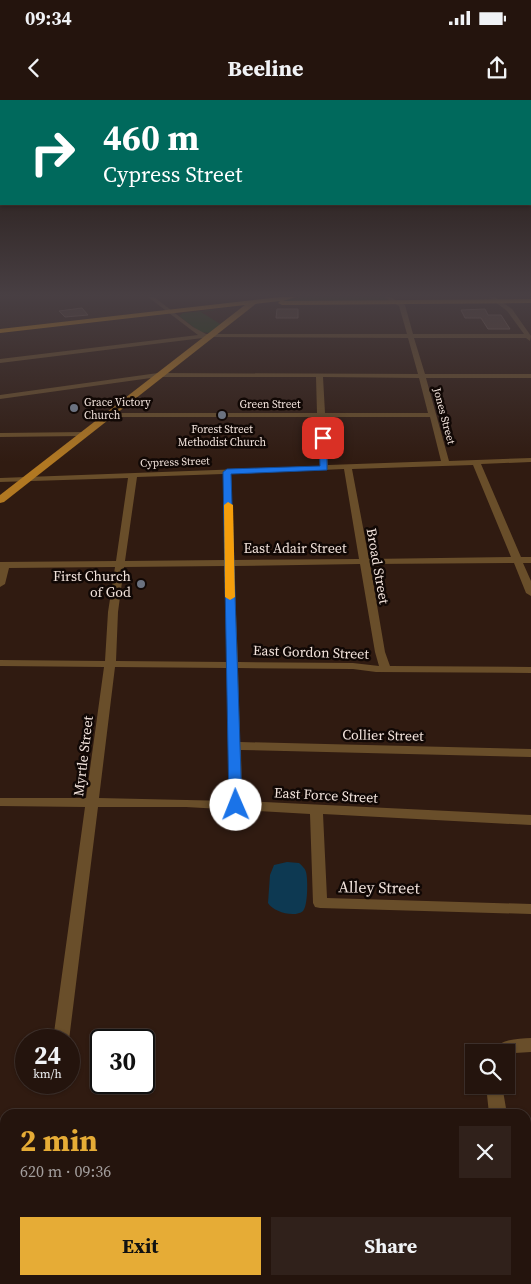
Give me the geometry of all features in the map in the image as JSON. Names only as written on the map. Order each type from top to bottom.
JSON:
[{"type":"main road","points":[[0,500],[186,352]]},
{"type":"street","points":[[0,361],[70,352]]},
{"type":"street","name":"Jones Street","points":[[415,352],[446,464]]},
{"type":"street","points":[[0,397],[158,375],[531,376]]},
{"type":"street","points":[[319,375],[324,468]]},
{"type":"street","name":"Green Street","points":[[107,415],[432,415]]},
{"type":"street","points":[[0,435],[82,434]]},
{"type":"street","name":"Cypress Street","points":[[0,480],[531,460]]},
{"type":"street","points":[[476,462],[531,592]]},
{"type":"street","name":"Broad Street","points":[[348,467],[380,652],[386,669]]},
{"type":"street","points":[[227,472],[236,805]]},
{"type":"street","name":"Myrtle Street","points":[[62,1029],[110,664],[113,612],[133,475]]},
{"type":"street","name":"East Adair Street","points":[[3,565],[531,560]]},
{"type":"street","points":[[0,584],[3,565]]},
{"type":"street","name":"East Gordon Street","points":[[0,663],[354,666],[386,669],[531,670]]},
{"type":"street","name":"Collier Street","points":[[235,746],[531,753]]},
{"type":"street","name":"East Force Street","points":[[0,802],[236,805],[531,820]]},
{"type":"street","name":"Alley Street","points":[[316,810],[320,903],[531,909]]},
{"type":"street","points":[[515,1048],[531,1045]]},
{"type":"street","points":[[495,1094],[497,1109]]},
{"type":"water","points":[[287,862],[299,863],[305,869],[307,875],[305,908],[303,911],[295,914],[284,913],[274,909],[268,903],[270,875],[274,865]]},
{"type":"slow traffic","points":[[228,505],[230,597]]},
{"type":"place","name":"Grace Victory Church","points":[[74,408]]},
{"type":"place","name":"Forest Street Methodist Church","points":[[222,415]]},
{"type":"place","name":"First Church of God","points":[[141,584]]},
{"type":"route","points":[[236,805],[227,472],[324,468],[323,438]]}]
